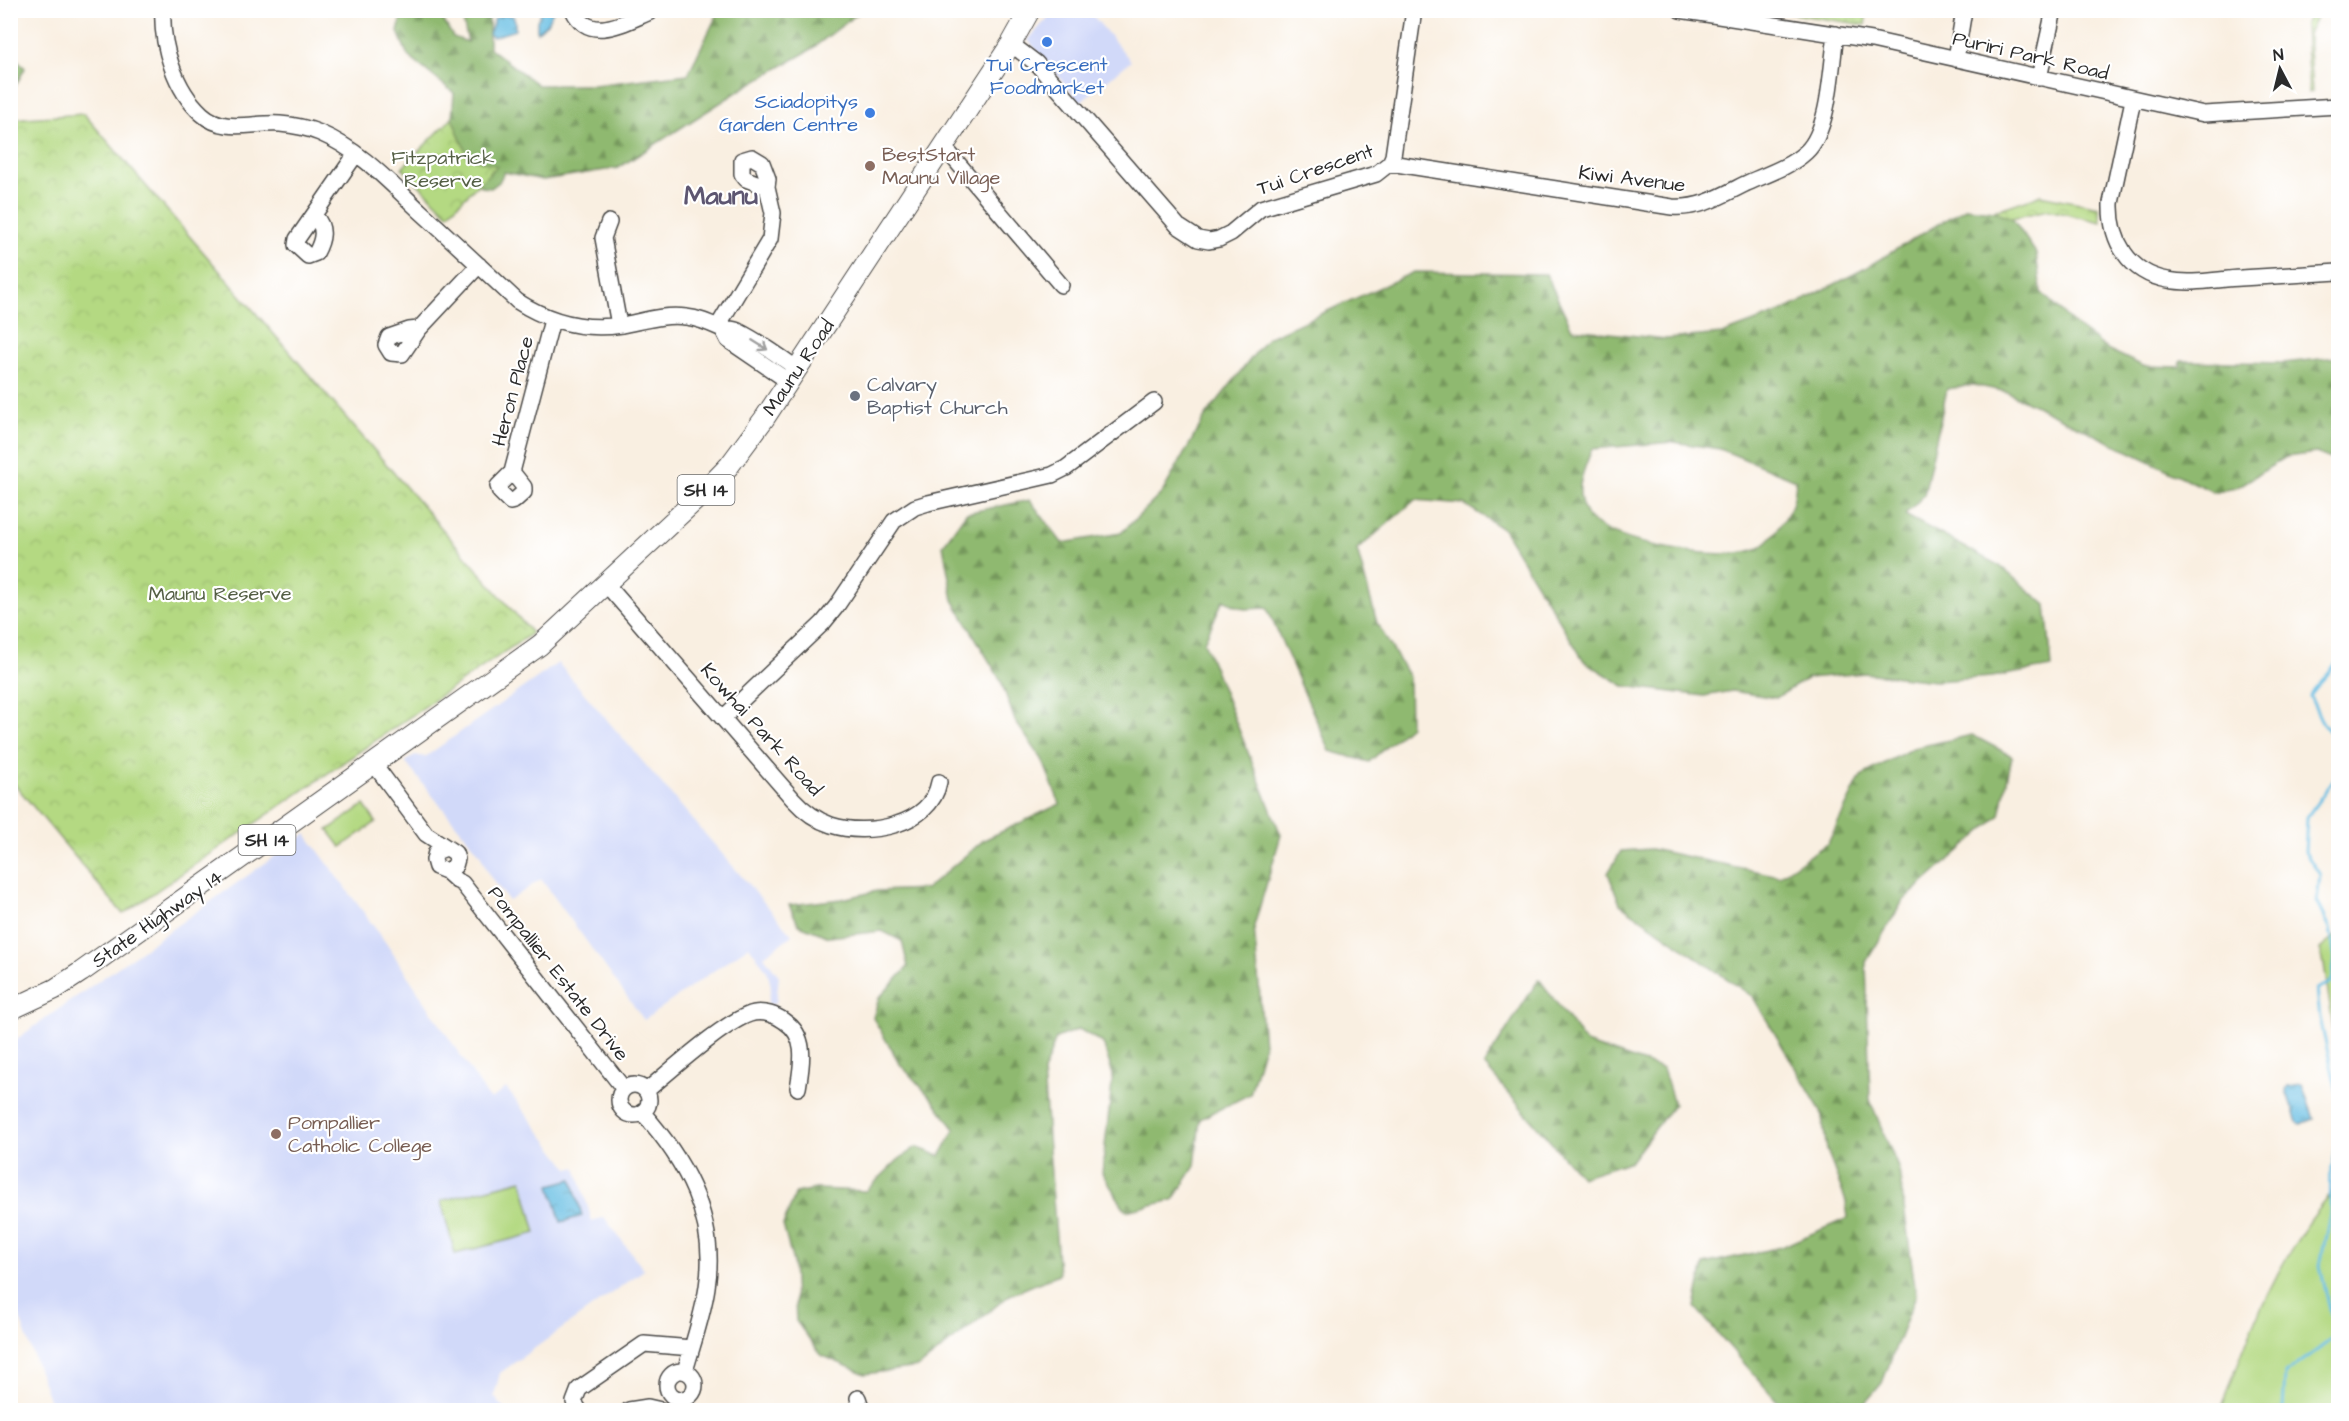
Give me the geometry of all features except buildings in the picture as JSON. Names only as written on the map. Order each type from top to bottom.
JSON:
[{"type":"main road","name":"Maunu Road","points":[[504,672],[540,645],[701,495],[729,466],[792,375],[1011,44],[1030,10]]},
{"type":"main road","name":"State Highway 14","points":[[10,1010],[55,989],[81,972],[504,672]]},
{"type":"street","points":[[163,10],[162,29],[173,70],[200,113],[214,123],[231,126],[279,124],[300,127],[319,133],[356,154],[371,164],[517,301],[534,312],[552,320],[599,326],[672,316],[705,320],[720,327],[728,340],[792,375]]},
{"type":"street","points":[[573,10],[581,24],[594,29],[612,27],[650,12]]},
{"type":"street","name":"Tui Crescent","points":[[1011,44],[1036,63],[1178,226],[1198,239],[1209,241],[1231,233],[1261,208],[1376,174],[1390,163],[1393,156],[1414,10]]},
{"type":"street","name":"Puriri Park Road","points":[[1680,10],[1872,40],[2204,114],[2338,106]]},
{"type":"street","points":[[1956,59],[1964,10]]},
{"type":"street","points":[[2039,78],[2054,10]]},
{"type":"street","name":"Kiwi Avenue","points":[[1390,163],[1672,207],[1696,206],[1796,160],[1815,141],[1821,130],[1824,116],[1836,34]]},
{"type":"street","points":[[2133,100],[2110,216],[2115,240],[2130,262],[2155,277],[2182,282],[2338,272]]},
{"type":"street","points":[[942,147],[1061,285]]},
{"type":"street","points":[[315,216],[356,154]]},
{"type":"street","points":[[720,327],[770,239],[773,213],[766,187]]},
{"type":"street","points":[[609,222],[603,238],[619,325]]},
{"type":"street","points":[[419,329],[479,266]]},
{"type":"street","name":"Heron Place","points":[[512,472],[552,320]]},
{"type":"street","points":[[723,718],[823,623],[837,607],[887,530],[903,513],[915,507],[1052,475],[1066,468],[1154,402]]},
{"type":"street","name":"Kowhai Park Road","points":[[606,584],[803,810],[829,825],[860,830],[890,826],[906,819],[932,802],[939,782]]},
{"type":"street","points":[[374,764],[440,852],[455,853],[451,867],[436,867],[440,852]]},
{"type":"street","name":"Pompallier Estate Drive","points":[[451,867],[462,876],[462,883],[624,1089]]},
{"type":"street","points":[[642,1112],[648,1100],[646,1091],[732,1022],[754,1013],[766,1013],[778,1017],[795,1030],[803,1051],[798,1088]]},
{"type":"street","name":"Pompallier Estate Drive","points":[[646,1091],[633,1085],[624,1089],[619,1102],[624,1111],[633,1114],[642,1112],[686,1171],[699,1199],[708,1241],[709,1271],[705,1300],[692,1348],[685,1371],[676,1371],[667,1381],[674,1405]]},
{"type":"street","points":[[579,1410],[574,1402],[579,1389],[644,1344],[692,1348]]},
{"type":"street","points":[[628,1410],[648,1407],[661,1410]]},
{"type":"shaded area","points":[[1054,11],[1089,11],[1131,61],[1080,102],[1028,40]]},
{"type":"shaded area","points":[[558,663],[792,935],[764,956],[779,976],[776,1004],[768,1004],[771,986],[767,971],[749,946],[644,1020],[541,879],[509,901],[489,875],[480,854],[405,762],[415,755],[425,757]]},
{"type":"shaded area","name":"Pompallier Catholic College","points":[[306,834],[386,943],[490,1100],[506,1088],[569,1169],[576,1167],[592,1221],[604,1217],[644,1270],[500,1373],[494,1396],[505,1410],[53,1410],[11,1294],[11,1043]]},
{"type":"green space","points":[[2314,10],[2319,11],[2308,34],[2312,92],[2309,93],[2305,24]]},
{"type":"green space","points":[[403,11],[435,12],[443,19],[453,37],[468,42],[461,12],[484,11],[489,16],[489,48],[538,85],[594,85],[688,74],[719,11],[861,11],[810,50],[745,87],[618,168],[543,180],[504,172],[499,182],[491,188],[482,187],[477,183],[452,119],[454,93],[408,56],[398,32]]},
{"type":"green space","points":[[1774,11],[1867,11],[1865,25]]},
{"type":"green space","points":[[11,53],[25,68],[11,94]]},
{"type":"green space","name":"Maunu Reserve","points":[[84,114],[532,633],[123,914],[11,780],[11,119]]},
{"type":"green space","name":"Fitzpatrick Reserve","points":[[452,118],[468,157],[497,166],[448,214],[402,168]]},
{"type":"green space","points":[[2040,195],[2099,207],[2101,222],[2048,210],[2012,218],[1994,211]]},
{"type":"green space","points":[[1965,208],[1994,211],[2012,218],[2036,253],[2041,292],[2076,326],[2109,350],[2143,366],[2180,367],[2181,361],[2283,363],[2338,357],[2338,462],[2316,453],[2286,457],[2236,488],[2213,492],[2007,392],[1974,385],[1947,389],[1924,495],[1905,515],[2000,566],[2046,605],[2052,667],[1992,677],[1935,681],[1864,673],[1808,678],[1776,698],[1732,691],[1704,696],[1624,686],[1584,661],[1503,529],[1464,504],[1415,500],[1357,550],[1377,623],[1409,677],[1410,726],[1369,762],[1330,751],[1267,608],[1244,609],[1223,600],[1204,642],[1281,835],[1254,926],[1264,1045],[1250,1094],[1200,1119],[1195,1166],[1173,1200],[1126,1211],[1102,1173],[1113,1075],[1103,1043],[1079,1029],[1056,1038],[1043,1073],[1059,1274],[1010,1295],[919,1367],[865,1374],[821,1355],[796,1321],[793,1262],[783,1225],[796,1193],[816,1189],[866,1191],[898,1160],[916,1147],[940,1156],[955,1129],[933,1100],[900,1064],[873,1018],[879,998],[908,967],[902,941],[882,931],[829,937],[799,925],[789,905],[842,899],[877,891],[926,889],[984,840],[1060,804],[1042,759],[1015,721],[1001,681],[953,600],[943,545],[966,513],[1030,500],[1062,543],[1121,533],[1162,493],[1205,417],[1267,338],[1414,272],[1546,274],[1572,329],[1666,339],[1722,334],[1781,312],[1862,270]],"holes":[[[1673,442],[1720,449],[1796,480],[1793,501],[1785,519],[1772,537],[1756,549],[1741,553],[1719,554],[1666,548],[1615,534],[1597,525],[1586,514],[1580,497],[1580,489],[1592,449]]]},
{"type":"green space","points":[[1972,735],[2012,756],[2000,815],[1903,901],[1866,962],[1870,1100],[1899,1170],[1916,1295],[1882,1383],[1859,1410],[1785,1410],[1695,1307],[1704,1264],[1781,1247],[1848,1218],[1846,1202],[1827,1150],[1821,1111],[1753,997],[1620,904],[1608,873],[1621,851],[1651,849],[1779,876],[1828,843],[1861,776],[1913,748]]},
{"type":"green space","points":[[364,805],[376,822],[341,847],[328,830]]},
{"type":"green space","points":[[2338,934],[2338,1063],[2320,949]]},
{"type":"green space","points":[[1539,979],[1586,1043],[1663,1069],[1674,1104],[1631,1161],[1581,1177],[1484,1065]]},
{"type":"green space","points":[[522,1180],[536,1233],[455,1254],[441,1201]]},
{"type":"green space","points":[[2338,1187],[2338,1410],[2221,1410],[2268,1292],[2299,1236]]},
{"type":"water","points":[[542,10],[553,11],[547,23],[537,32],[537,21]]},
{"type":"water","points":[[503,15],[513,16],[515,30],[493,37],[489,34],[495,18]]},
{"type":"water","points":[[2302,1084],[2314,1119],[2301,1124],[2297,1122],[2286,1090],[2288,1086]]},
{"type":"water","points":[[572,1179],[582,1216],[561,1222],[550,1185]]},
{"type":"waterway","points":[[10,18],[14,10]]},
{"type":"waterway","points":[[2338,661],[2310,696],[2330,733],[2336,776],[2307,817],[2305,852],[2320,875],[2317,901],[2330,928],[2335,958],[2332,982],[2317,989],[2320,1019],[2338,1095]]},
{"type":"waterway","points":[[2283,1410],[2285,1374],[2336,1336],[2320,1266],[2330,1214],[2331,1169],[2338,1131]]},
{"type":"place","name":"Tui Crescent Foodmarket","points":[[1047,42]]},
{"type":"place","name":"Sciadopitys Garden Centre","points":[[870,113]]},
{"type":"place","name":"BestStart Maunu Village","points":[[870,166]]},
{"type":"place","name":"Calvary Baptist Church","points":[[855,396]]},
{"type":"place","name":"Pompallier Catholic College","points":[[276,1134]]},
{"type":"district","name":"Maunu","points":[[721,195]]}]
